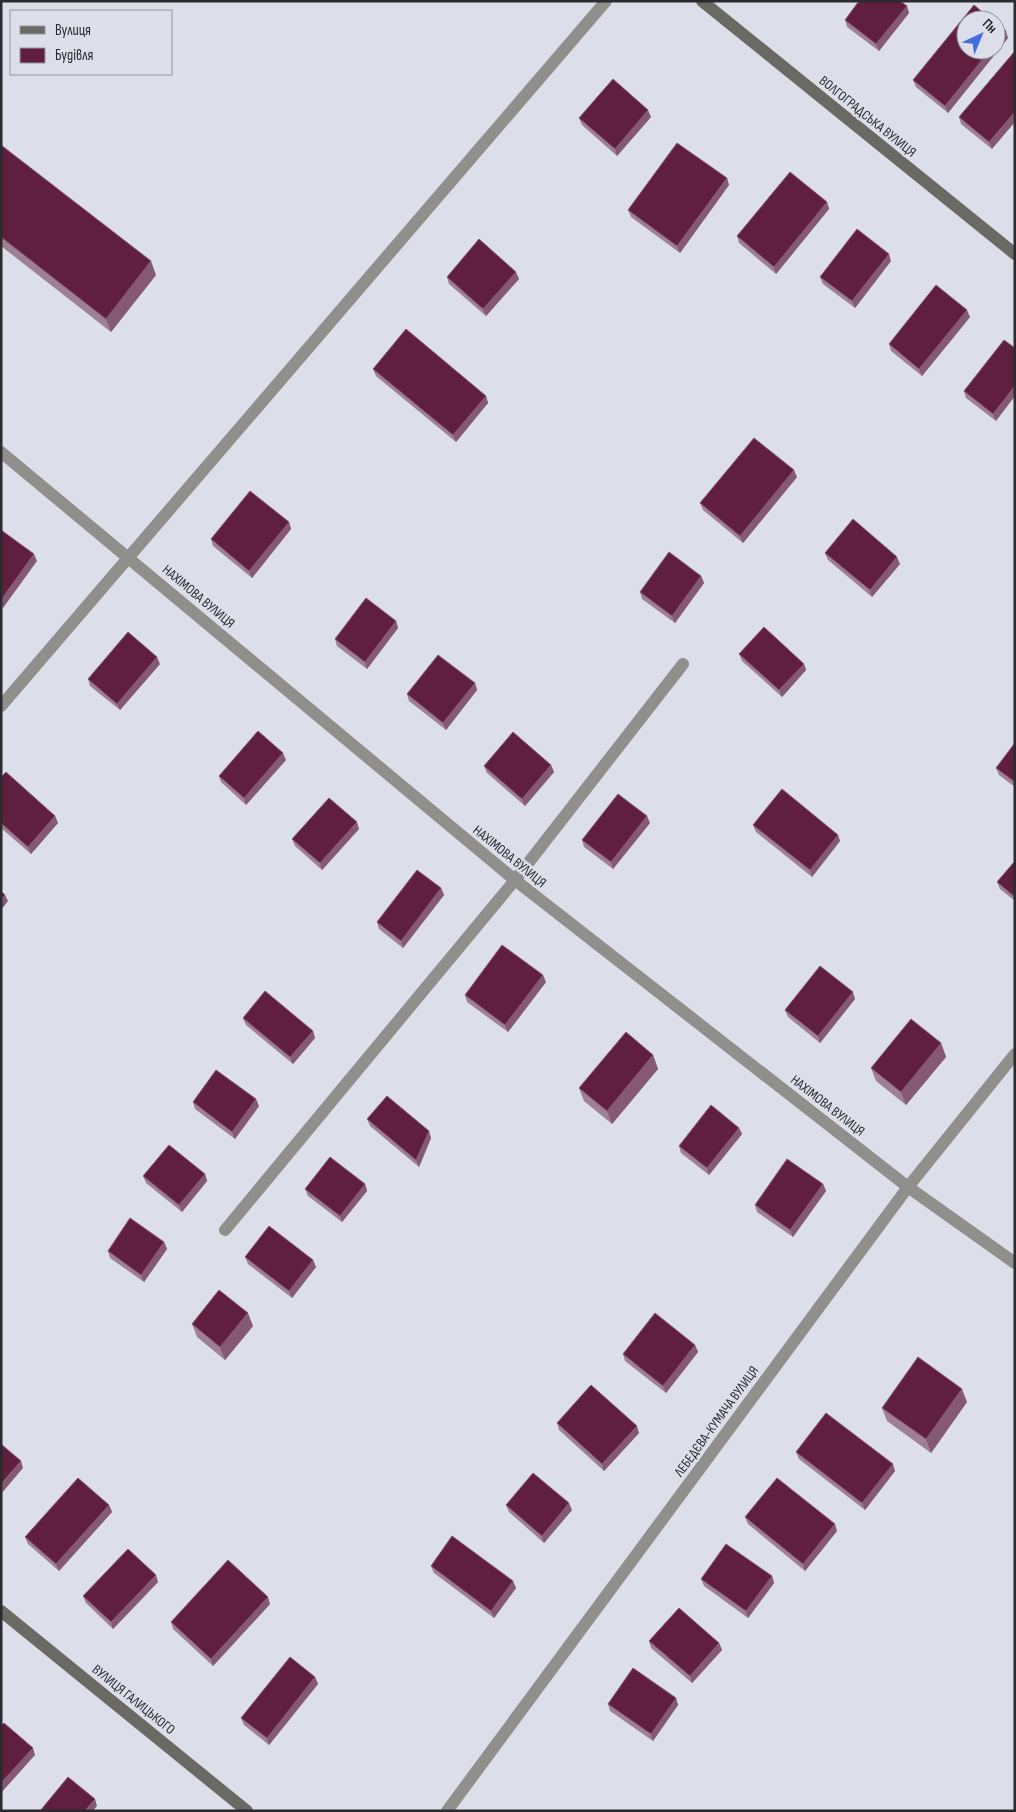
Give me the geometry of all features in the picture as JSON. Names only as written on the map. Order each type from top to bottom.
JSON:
[{"type":"street","points":[[1,706],[606,1]]},
{"type":"street","name":"ВОЛГОГРАДСЬКА ВУЛИЦЯ","points":[[702,1],[1015,254]]},
{"type":"street","name":"НАХІМОВА ВУЛИЦЯ","points":[[1,452],[515,880],[908,1187],[1015,1262]]},
{"type":"street","points":[[225,1230],[515,880],[683,664]]},
{"type":"street","name":"ЛЕБЕДЄВА-КУМАЧА ВУЛИЦЯ","points":[[447,1811],[908,1187],[1015,1054]]},
{"type":"street","name":"ВУЛИЦЯ ГАЛИЦЬКОГО","points":[[1,1611],[248,1811]]},
{"type":"building","points":[[859,1],[900,1],[907,6],[876,44],[845,20]]},
{"type":"building","points":[[974,5],[980,10],[970,10]]},
{"type":"building","points":[[956,27],[956,60],[982,60],[945,106],[913,80]]},
{"type":"building","points":[[1015,51],[1015,112],[989,142],[959,117]]},
{"type":"building","points":[[613,79],[648,110],[615,149],[579,118]]},
{"type":"building","points":[[677,143],[727,178],[677,246],[628,210]]},
{"type":"building","points":[[1,145],[151,261],[106,319],[1,237]]},
{"type":"building","points":[[790,172],[827,202],[774,267],[737,236]]},
{"type":"building","points":[[857,229],[889,254],[852,301],[820,277]]},
{"type":"building","points":[[479,239],[516,272],[483,309],[447,277]]},
{"type":"building","points":[[936,285],[967,310],[919,369],[889,344]]},
{"type":"building","points":[[406,329],[486,396],[453,435],[373,369]]},
{"type":"building","points":[[1004,340],[1015,348],[1015,386],[993,414],[964,391]]},
{"type":"building","points":[[754,438],[794,470],[740,536],[700,503]]},
{"type":"building","points":[[250,491],[289,522],[249,571],[211,539]]},
{"type":"building","points":[[853,519],[897,557],[870,590],[825,553]]},
{"type":"building","points":[[1,530],[34,554],[1,600]]},
{"type":"building","points":[[669,552],[701,576],[672,616],[640,592]]},
{"type":"building","points":[[366,598],[396,621],[365,662],[335,639]]},
{"type":"building","points":[[764,627],[804,664],[779,690],[739,654]]},
{"type":"building","points":[[128,632],[157,657],[117,704],[88,679]]},
{"type":"building","points":[[438,655],[475,683],[443,723],[407,694]]},
{"type":"building","points":[[258,731],[283,753],[244,798],[219,776]]},
{"type":"building","points":[[513,732],[551,765],[522,799],[484,766]]},
{"type":"building","points":[[1015,745],[1015,782],[996,768]]},
{"type":"building","points":[[6,772],[55,816],[28,847],[1,823],[1,777]]},
{"type":"building","points":[[782,789],[838,835],[810,870],[753,825]]},
{"type":"building","points":[[618,794],[647,816],[611,862],[582,840]]},
{"type":"building","points":[[329,798],[357,822],[320,863],[292,839]]},
{"type":"building","points":[[1015,861],[1015,897],[997,882]]},
{"type":"building","points":[[417,870],[441,888],[401,941],[377,922]]},
{"type":"building","points":[[1,891],[5,895],[1,900]]},
{"type":"building","points":[[502,945],[543,975],[505,1025],[465,995]]},
{"type":"building","points":[[820,966],[853,992],[818,1036],[785,1010]]},
{"type":"building","points":[[265,991],[313,1031],[290,1057],[243,1018]]},
{"type":"building","points":[[911,1019],[941,1043],[901,1092],[871,1068]]},
{"type":"building","points":[[626,1032],[653,1055],[607,1111],[579,1088]]},
{"type":"building","points":[[216,1070],[256,1099],[232,1132],[193,1102]]},
{"type":"building","points":[[387,1096],[429,1131],[416,1160],[367,1119]]},
{"type":"building","points":[[711,1105],[739,1128],[707,1168],[679,1146]]},
{"type":"building","points":[[169,1145],[205,1174],[179,1205],[143,1176]]},
{"type":"building","points":[[330,1157],[365,1184],[340,1216],[305,1189]]},
{"type":"building","points":[[787,1159],[823,1184],[790,1230],[755,1205]]},
{"type":"building","points":[[130,1218],[164,1242],[141,1275],[108,1251]]},
{"type":"building","points":[[269,1226],[313,1260],[289,1291],[245,1257]]},
{"type":"building","points":[[219,1290],[248,1313],[220,1347],[192,1324]]},
{"type":"building","points":[[655,1313],[695,1345],[663,1386],[623,1354]]},
{"type":"building","points":[[918,1357],[962,1389],[926,1439],[882,1408]]},
{"type":"building","points":[[591,1385],[637,1426],[602,1464],[557,1423]]},
{"type":"building","points":[[826,1413],[893,1464],[862,1503],[796,1452]]},
{"type":"building","points":[[1,1444],[21,1461],[1,1484]]},
{"type":"building","points":[[533,1473],[569,1503],[542,1536],[506,1505]]},
{"type":"building","points":[[78,1478],[109,1505],[56,1564],[25,1537]]},
{"type":"building","points":[[777,1478],[835,1524],[803,1564],[745,1517]]},
{"type":"building","points":[[452,1536],[513,1581],[491,1611],[431,1566]]},
{"type":"building","points":[[726,1544],[772,1576],[746,1611],[701,1579]]},
{"type":"building","points":[[128,1549],[156,1575],[111,1622],[83,1596]]},
{"type":"building","points":[[228,1560],[268,1597],[211,1659],[171,1622]]},
{"type":"building","points":[[679,1608],[719,1643],[690,1676],[649,1641]]},
{"type":"building","points":[[290,1657],[315,1677],[267,1738],[241,1718]]},
{"type":"building","points":[[633,1668],[676,1698],[651,1734],[608,1704]]},
{"type":"building","points":[[4,1723],[33,1748],[1,1783],[1,1726]]},
{"type":"building","points":[[68,1777],[95,1799],[85,1811],[40,1811]]}]
